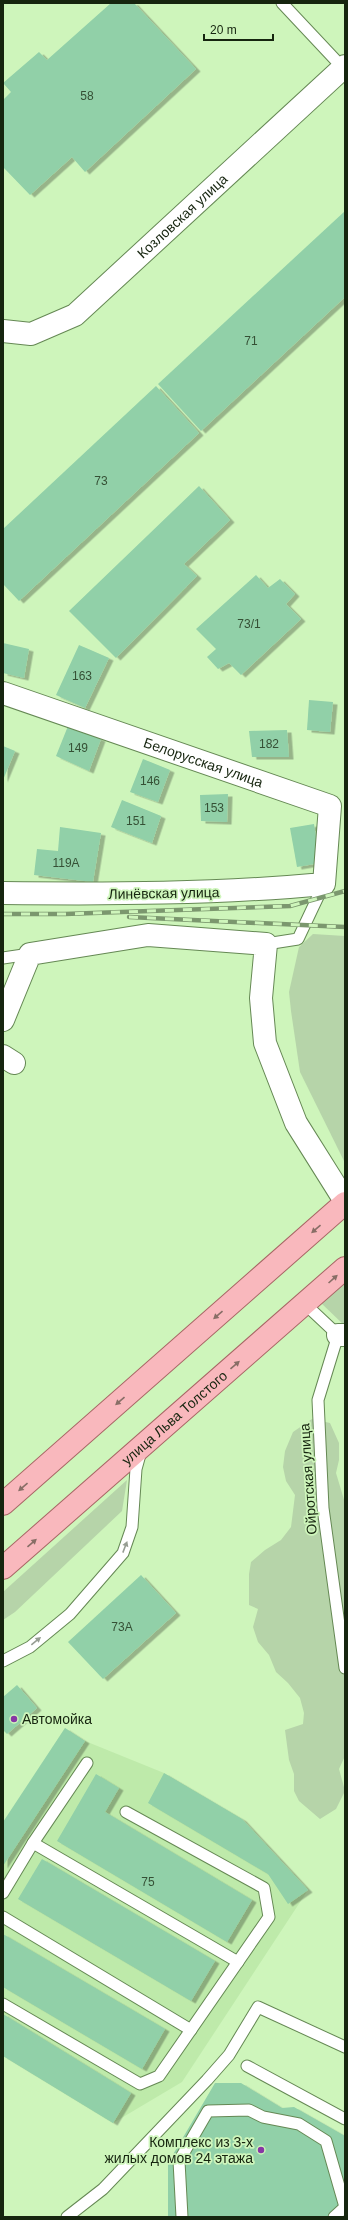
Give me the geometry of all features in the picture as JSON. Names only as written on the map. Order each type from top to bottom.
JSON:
[{"type":"main road","points":[[3,1504],[345,1202]]},
{"type":"main road","name":"улица Льва Толстого","points":[[3,1568],[345,1268]]},
{"type":"street","name":"Козловская улица","points":[[3,331],[32,334],[75,315],[344,67]]},
{"type":"street","name":"Белорусская улица","points":[[3,693],[330,806],[324,884]]},
{"type":"street","name":"Линёвская улица","points":[[3,893],[100,894],[249,891],[324,884]]},
{"type":"street","points":[[3,1020],[30,954],[148,935],[266,944],[261,998],[265,1043],[296,1123],[345,1202]]},
{"type":"lane","points":[[282,3],[344,67]]},
{"type":"lane","points":[[266,944],[298,939],[324,884]]},
{"type":"lane","points":[[3,958],[30,954]]},
{"type":"lane","name":"Ойротская улица","points":[[305,1304],[342,1335],[318,1400],[323,1508],[345,1668]]},
{"type":"lane","points":[[3,1661],[30,1647],[70,1614],[123,1553],[132,1527],[136,1469],[142,1447]]},
{"type":"lane","points":[[3,1892],[33,1843],[88,1762]]},
{"type":"lane","points":[[3,2004],[140,2084],[159,2076],[269,1917],[264,1888],[126,1812]]},
{"type":"lane","points":[[33,1843],[238,1962]]},
{"type":"lane","points":[[3,1917],[191,2030]]},
{"type":"lane","points":[[67,2217],[103,2189],[207,2080],[229,2055],[258,2007],[345,2047]]},
{"type":"lane","points":[[247,2066],[345,2119]]},
{"type":"lane","points":[[182,2217],[179,2162],[208,2111],[249,2110],[263,2117],[300,2124],[326,2141],[345,2207],[334,2217]]},
{"type":"shaded area","points":[[313,934],[345,936],[345,1163],[300,1072],[291,1011],[289,992],[299,947]]},
{"type":"shaded area","points":[[345,1279],[345,1326],[320,1302]]},
{"type":"shaded area","points":[[312,1419],[330,1423],[339,1443],[339,1460],[336,1473],[345,1503],[345,1756],[339,1769],[345,1791],[336,1809],[320,1819],[299,1801],[294,1791],[294,1774],[289,1760],[285,1730],[303,1724],[304,1713],[300,1698],[288,1683],[276,1672],[269,1655],[258,1642],[253,1627],[258,1609],[249,1605],[249,1574],[251,1562],[265,1550],[281,1540],[291,1527],[295,1495],[286,1481],[283,1467],[285,1451],[293,1432]]},
{"type":"shaded area","points":[[127,1480],[122,1511],[15,1612],[3,1620],[3,1592]]},
{"type":"shaded area","points":[[65,1728],[85,1741],[164,1773],[242,1819],[308,1890],[182,2082],[113,2123],[3,2056],[3,1825]]},
{"type":"building","points":[[111,3],[134,3],[196,69],[85,172],[72,157],[30,195],[3,167],[3,100],[11,92],[3,83],[39,52],[47,60]]},
{"type":"building","points":[[345,211],[345,297],[201,431],[158,384]]},
{"type":"building","points":[[156,386],[199,433],[19,601],[3,584],[3,529]]},
{"type":"building","points":[[199,486],[230,520],[184,564],[197,576],[116,658],[69,611]]},
{"type":"building","points":[[256,575],[268,588],[280,579],[295,594],[286,604],[301,619],[241,675],[229,663],[218,669],[207,657],[216,649],[196,629]]},
{"type":"building","points":[[3,643],[29,649],[24,678],[3,673]]},
{"type":"building","points":[[79,645],[109,658],[85,708],[56,695]]},
{"type":"building","points":[[309,700],[333,702],[330,732],[307,730]]},
{"type":"building","points":[[68,726],[101,739],[89,771],[56,756]]},
{"type":"building","points":[[287,730],[289,757],[252,757],[249,731]]},
{"type":"building","points":[[3,746],[15,751],[3,780]]},
{"type":"building","points":[[143,759],[170,770],[158,802],[130,792]]},
{"type":"building","points":[[228,794],[227,822],[201,821],[200,795]]},
{"type":"building","points":[[122,800],[161,816],[152,843],[111,827]]},
{"type":"building","points":[[314,824],[320,863],[297,867],[290,828]]},
{"type":"building","points":[[60,827],[101,833],[93,882],[34,875],[37,849],[58,851]]},
{"type":"building","points":[[141,1575],[176,1613],[103,1679],[68,1642]]},
{"type":"building","name":"Автомойка","points":[[17,1685],[37,1708],[7,1734],[3,1730],[3,1697]]},
{"type":"building","points":[[65,1728],[85,1741],[3,1866],[3,1822]]},
{"type":"building","points":[[164,1773],[242,1819],[308,1890],[288,1904],[268,1874],[148,1803]]},
{"type":"building","points":[[96,1774],[119,1788],[105,1812],[252,1900],[227,1942],[57,1841]]},
{"type":"building","points":[[42,1859],[215,1961],[191,2001],[18,1899]]},
{"type":"building","points":[[3,1934],[165,2029],[142,2069],[3,1987]]},
{"type":"building","points":[[3,2014],[131,2093],[113,2123],[3,2056]]},
{"type":"building","name":"Комплекс из 3-х жилых домов 24 этажа","points":[[215,2083],[241,2083],[282,2108],[294,2107],[345,2136],[345,2217],[168,2217],[168,2163]]},
{"type":"railway","points":[[3,914],[65,914],[290,906],[345,891]]},
{"type":"railway","points":[[129,917],[345,927]]},
{"type":"place","name":"Автомойка","points":[[14,1719]]},
{"type":"place","name":"Комплекс из 3-х жилых домов 24 этажа","points":[[261,2150]]}]
